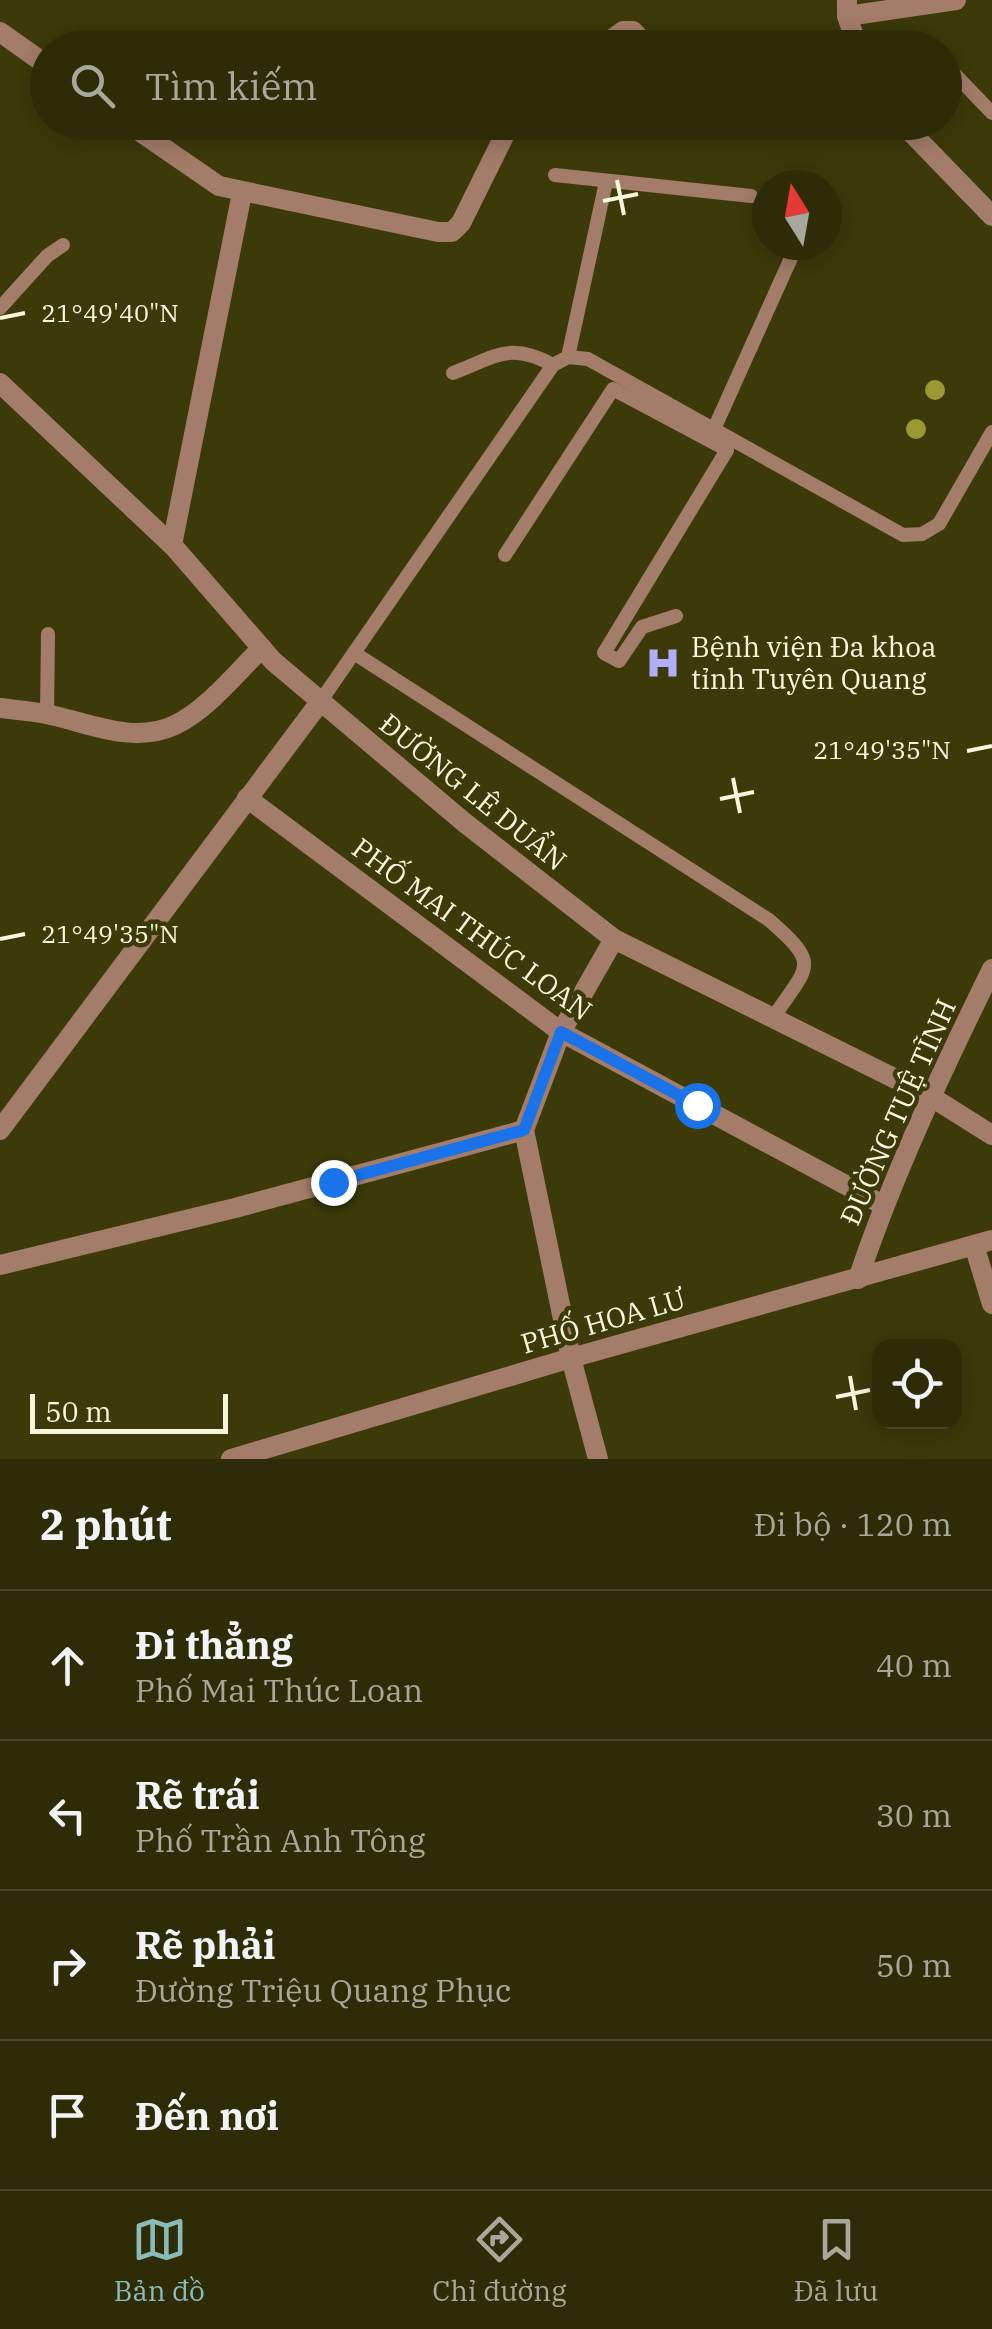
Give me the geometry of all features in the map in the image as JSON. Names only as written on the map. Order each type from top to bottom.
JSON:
[{"type":"street","points":[[847,8],[956,0]]},
{"type":"street","points":[[0,32],[30,53]]},
{"type":"street","points":[[151,140],[219,186],[452,232],[461,223],[502,140]]},
{"type":"street","points":[[918,140],[992,216]]},
{"type":"street","points":[[172,545],[242,193]]},
{"type":"street","name":"ĐƯỜNG LÊ DUẨN","points":[[0,383],[172,545],[262,648],[320,702],[465,823],[614,939],[930,1096],[992,1135]]},
{"type":"street","points":[[0,708],[127,732],[151,732],[174,726],[202,706],[262,648]]},
{"type":"street","points":[[0,1130],[320,702]]},
{"type":"street","name":"PHỐ MAI THÚC LOAN","points":[[247,798],[561,1032],[883,1205]]},
{"type":"street","points":[[598,1459],[571,1358],[524,1130],[561,1032],[614,939]]},
{"type":"street","name":"ĐƯỜNG TUỆ TĨNH","points":[[858,1279],[883,1205],[930,1096],[992,970]]},
{"type":"street","points":[[0,1265],[235,1208],[524,1130]]},
{"type":"street","points":[[983,1243],[992,1304]]},
{"type":"street","name":"PHỐ HOA LƯ","points":[[230,1459],[571,1358],[983,1243]]},
{"type":"lane","points":[[962,82],[992,113]]},
{"type":"lane","points":[[555,175],[751,196]]},
{"type":"lane","points":[[568,357],[606,182]]},
{"type":"lane","points":[[0,308],[47,256],[64,244]]},
{"type":"lane","points":[[714,429],[790,260]]},
{"type":"lane","points":[[453,373],[522,351],[553,365]]},
{"type":"lane","points":[[320,702],[553,365],[568,357],[588,359],[903,535],[922,534],[938,524],[992,432]]},
{"type":"lane","points":[[505,556],[613,389],[727,450]]},
{"type":"lane","points":[[714,429],[727,450]]},
{"type":"lane","points":[[676,616],[642,627],[619,661],[604,653],[727,450]]},
{"type":"lane","points":[[47,714],[48,634]]},
{"type":"lane","points":[[354,653],[770,920],[799,946],[805,960],[805,971],[773,1018]]},
{"type":"place","name":"Bệnh viện Đa khoa tỉnh Tuyên Quang","points":[[663,663]]},
{"type":"route","points":[[333,1182],[524,1130],[561,1032],[697,1105]]}]
